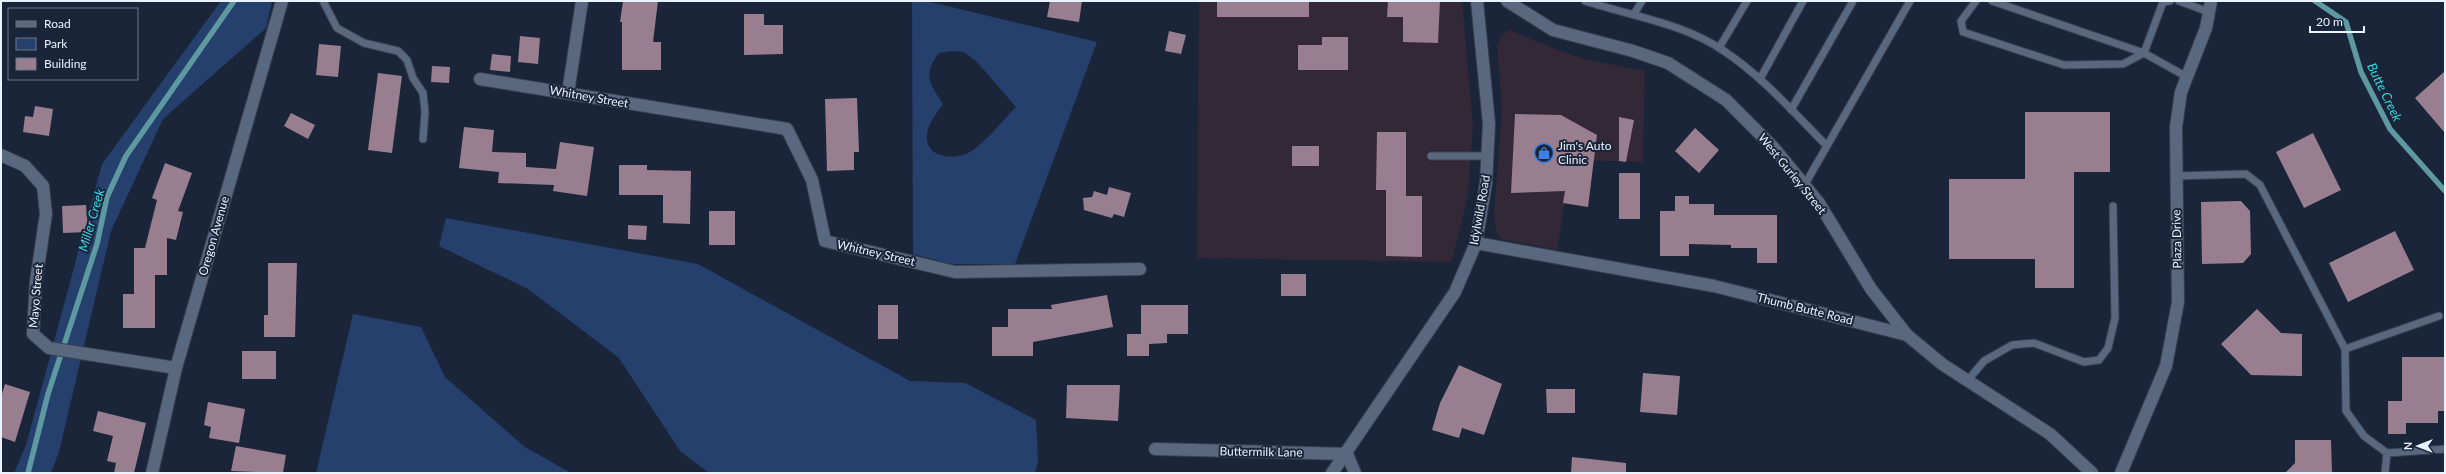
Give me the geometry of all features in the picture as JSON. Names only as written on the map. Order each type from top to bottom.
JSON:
[{"type":"street","name":"Oregon Avenue","points":[[152,473],[176,368],[282,1]]},
{"type":"street","points":[[568,93],[582,1]]},
{"type":"street","name":"Idylwild Road","points":[[1332,473],[1347,454],[1455,292],[1476,243],[1486,183],[1489,124],[1476,1]]},
{"type":"street","name":"West Gurley Street","points":[[1508,1],[1553,30],[1633,51],[1675,68],[1726,100],[1774,148],[1819,203],[1872,290],[1907,335]]},
{"type":"street","name":"Plaza Drive","points":[[2121,473],[2166,366],[2178,302],[2176,127],[2181,92],[2206,28],[2210,6]]},
{"type":"street","name":"Whitney Street","points":[[480,79],[787,129],[812,180],[824,241],[955,272],[1140,268]]},
{"type":"street","name":"Mayo Street","points":[[1,155],[25,166],[43,186],[46,214],[36,282],[33,334],[49,348],[176,368]]},
{"type":"street","name":"Thumb Butte Road","points":[[1476,243],[1714,286],[1907,335],[1942,364],[2050,434],[2092,473]]},
{"type":"street","name":"Buttermilk Lane","points":[[1155,449],[1347,454]]},
{"type":"street","points":[[1347,454],[1354,473]]},
{"type":"lane","points":[[323,1],[336,28],[364,43],[398,51],[407,60],[413,78],[423,93],[425,112],[423,139]]},
{"type":"lane","points":[[1634,14],[1642,1]]},
{"type":"lane","points":[[1719,48],[1747,1]]},
{"type":"lane","points":[[1760,79],[1803,1]]},
{"type":"lane","points":[[1791,110],[1853,1]]},
{"type":"lane","points":[[1804,186],[1909,1]]},
{"type":"lane","points":[[1976,1],[1962,21],[1963,32],[2064,65],[2123,64],[2144,53],[2163,2],[2170,1]]},
{"type":"lane","points":[[1992,1],[2144,53],[2187,77]]},
{"type":"lane","points":[[2179,1],[2210,6]]},
{"type":"lane","points":[[1590,2],[1634,14],[1683,31],[1719,48],[1760,79],[1827,146]]},
{"type":"lane","points":[[1431,156],[1488,156]]},
{"type":"lane","points":[[2176,176],[2246,174],[2260,185],[2345,349],[2346,411],[2364,436],[2387,453],[2445,449]]},
{"type":"lane","points":[[1968,380],[1984,362],[2012,345],[2034,343],[2084,362],[2100,360],[2108,348],[2115,318],[2113,206]]},
{"type":"lane","points":[[2345,349],[2439,316]]},
{"type":"lane","points":[[2385,473],[2387,453]]},
{"type":"shaded area","points":[[1199,1],[1462,1],[1473,126],[1468,195],[1452,262],[1197,258]]},
{"type":"shaded area","points":[[1510,30],[1560,51],[1589,60],[1645,71],[1643,162],[1572,160],[1557,250],[1501,239],[1496,232],[1494,214],[1502,109],[1497,46],[1501,35]]},
{"type":"green space","points":[[221,1],[272,1],[266,28],[163,119],[111,231],[59,452],[51,473],[14,473],[26,445],[102,164]]},
{"type":"green space","points":[[912,1],[926,1],[1097,42],[1015,264],[951,264],[913,254]],"holes":[[[951,51],[964,52],[977,62],[1016,107],[975,149],[963,155],[949,157],[935,153],[927,142],[929,126],[943,104],[934,90],[929,73],[939,53]]]},
{"type":"green space","points":[[446,218],[698,264],[910,381],[965,383],[1036,420],[1038,462],[1035,473],[709,473],[680,451],[619,358],[528,289],[439,246]]},
{"type":"green space","points":[[353,314],[421,327],[445,377],[525,447],[571,473],[316,473]]},
{"type":"building","points":[[623,1],[658,1],[653,42],[661,42],[661,70],[622,70],[622,22],[620,22]]},
{"type":"building","points":[[1050,1],[1082,1],[1079,22],[1047,17]]},
{"type":"building","points":[[1217,1],[1309,1],[1309,17],[1217,17]]},
{"type":"building","points":[[1388,1],[1440,1],[1438,43],[1403,42],[1403,17],[1387,17]]},
{"type":"building","points":[[744,14],[764,14],[764,25],[783,25],[783,54],[744,55]]},
{"type":"building","points":[[1169,31],[1186,35],[1181,54],[1165,51]]},
{"type":"building","points":[[520,36],[540,38],[538,64],[518,62]]},
{"type":"building","points":[[1322,37],[1348,37],[1348,70],[1298,70],[1298,45],[1322,45]]},
{"type":"building","points":[[319,44],[341,46],[338,77],[316,75]]},
{"type":"building","points":[[492,54],[511,56],[510,72],[490,70]]},
{"type":"building","points":[[432,66],[450,67],[449,83],[431,82]]},
{"type":"building","points":[[2445,71],[2445,133],[2415,98]]},
{"type":"building","points":[[378,73],[402,76],[392,153],[368,150]]},
{"type":"building","points":[[857,98],[859,152],[854,152],[854,170],[827,171],[825,99]]},
{"type":"building","points":[[35,106],[53,109],[49,136],[23,132],[25,116],[33,117]]},
{"type":"building","points":[[2025,112],[2110,112],[2110,172],[2074,172],[2074,288],[2035,288],[2035,259],[1949,259],[1949,179],[2025,179]]},
{"type":"building","points":[[291,113],[315,125],[308,139],[284,126]]},
{"type":"building","name":"Jim's Auto Clinic","points":[[1515,114],[1561,115],[1597,135],[1588,207],[1563,203],[1565,191],[1511,193]]},
{"type":"building","points":[[1619,117],[1634,120],[1626,162],[1619,161]]},
{"type":"building","points":[[464,127],[494,130],[492,152],[526,153],[526,167],[556,169],[560,142],[594,147],[587,196],[553,191],[554,185],[498,183],[499,172],[459,168]]},
{"type":"building","points":[[1695,128],[1719,150],[1699,173],[1675,151]]},
{"type":"building","points":[[1377,132],[1406,132],[1406,196],[1422,196],[1422,257],[1386,256],[1386,190],[1376,190]]},
{"type":"building","points":[[2313,133],[2341,190],[2304,208],[2276,152]]},
{"type":"building","points":[[1292,146],[1319,146],[1319,166],[1292,166]]},
{"type":"building","points":[[165,163],[192,173],[178,211],[183,212],[176,240],[167,238],[167,275],[155,275],[155,328],[123,328],[123,294],[134,294],[134,248],[145,248],[157,200],[152,198]]},
{"type":"building","points":[[619,165],[647,165],[647,170],[691,171],[690,224],[663,223],[663,195],[619,195]]},
{"type":"building","points":[[1619,173],[1640,173],[1640,219],[1619,219]]},
{"type":"building","points":[[1109,187],[1131,193],[1124,217],[1114,214],[1112,218],[1084,210],[1083,198],[1092,197],[1094,191],[1107,195]]},
{"type":"building","points":[[1675,196],[1689,196],[1689,204],[1714,204],[1714,215],[1777,215],[1777,263],[1757,263],[1757,248],[1731,248],[1731,245],[1689,244],[1689,256],[1660,256],[1660,211],[1675,211]]},
{"type":"building","points":[[2241,201],[2250,211],[2251,254],[2243,263],[2202,264],[2201,202]]},
{"type":"building","points":[[86,205],[88,232],[63,233],[62,206]]},
{"type":"building","points":[[709,211],[735,211],[735,245],[709,245]]},
{"type":"building","points":[[628,225],[647,226],[646,240],[628,239]]},
{"type":"building","points":[[2395,231],[2414,270],[2348,302],[2329,263]]},
{"type":"building","points":[[268,263],[297,263],[295,337],[264,337],[264,315],[268,315]]},
{"type":"building","points":[[1281,274],[1306,274],[1306,296],[1281,296]]},
{"type":"building","points":[[1107,295],[1113,327],[1033,342],[1033,356],[992,356],[992,327],[1008,327],[1008,309],[1052,309],[1051,305]]},
{"type":"building","points":[[878,305],[898,305],[898,339],[878,339]]},
{"type":"building","points":[[1141,305],[1188,305],[1188,334],[1167,334],[1167,343],[1149,344],[1149,356],[1127,356],[1127,334],[1141,334]]},
{"type":"building","points":[[2257,309],[2281,333],[2302,334],[2302,376],[2251,375],[2221,344]]},
{"type":"building","points":[[242,351],[276,351],[276,379],[242,379]]},
{"type":"building","points":[[2402,357],[2445,357],[2445,411],[2438,411],[2438,423],[2406,423],[2406,434],[2388,434],[2388,401],[2402,401]]},
{"type":"building","points":[[1459,365],[1502,384],[1484,435],[1462,428],[1459,438],[1432,430],[1440,403]]},
{"type":"building","points":[[1643,373],[1680,376],[1677,415],[1640,412]]},
{"type":"building","points":[[5,384],[30,392],[15,442],[1,437],[1,397]]},
{"type":"building","points":[[1067,385],[1120,385],[1118,421],[1066,418]]},
{"type":"building","points":[[1546,389],[1575,389],[1575,413],[1547,413]]},
{"type":"building","points":[[208,402],[245,409],[239,443],[209,438],[211,427],[204,425]]},
{"type":"building","points":[[98,411],[146,423],[134,473],[114,473],[116,463],[107,461],[113,436],[93,431]]},
{"type":"building","points":[[2295,440],[2331,440],[2332,473],[2285,473],[2295,463]]},
{"type":"building","points":[[236,446],[286,455],[283,473],[231,471]]},
{"type":"building","points":[[1572,457],[1626,463],[1626,473],[1571,473]]},
{"type":"waterway","name":"Miller Creek","points":[[28,473],[48,394],[97,244],[107,197],[126,156],[234,1]]},
{"type":"waterway","name":"Butte Creek","points":[[2315,1],[2346,22],[2361,72],[2390,129],[2445,191]]},
{"type":"place","name":"Jim's Auto Clinic","points":[[1544,153]]}]
